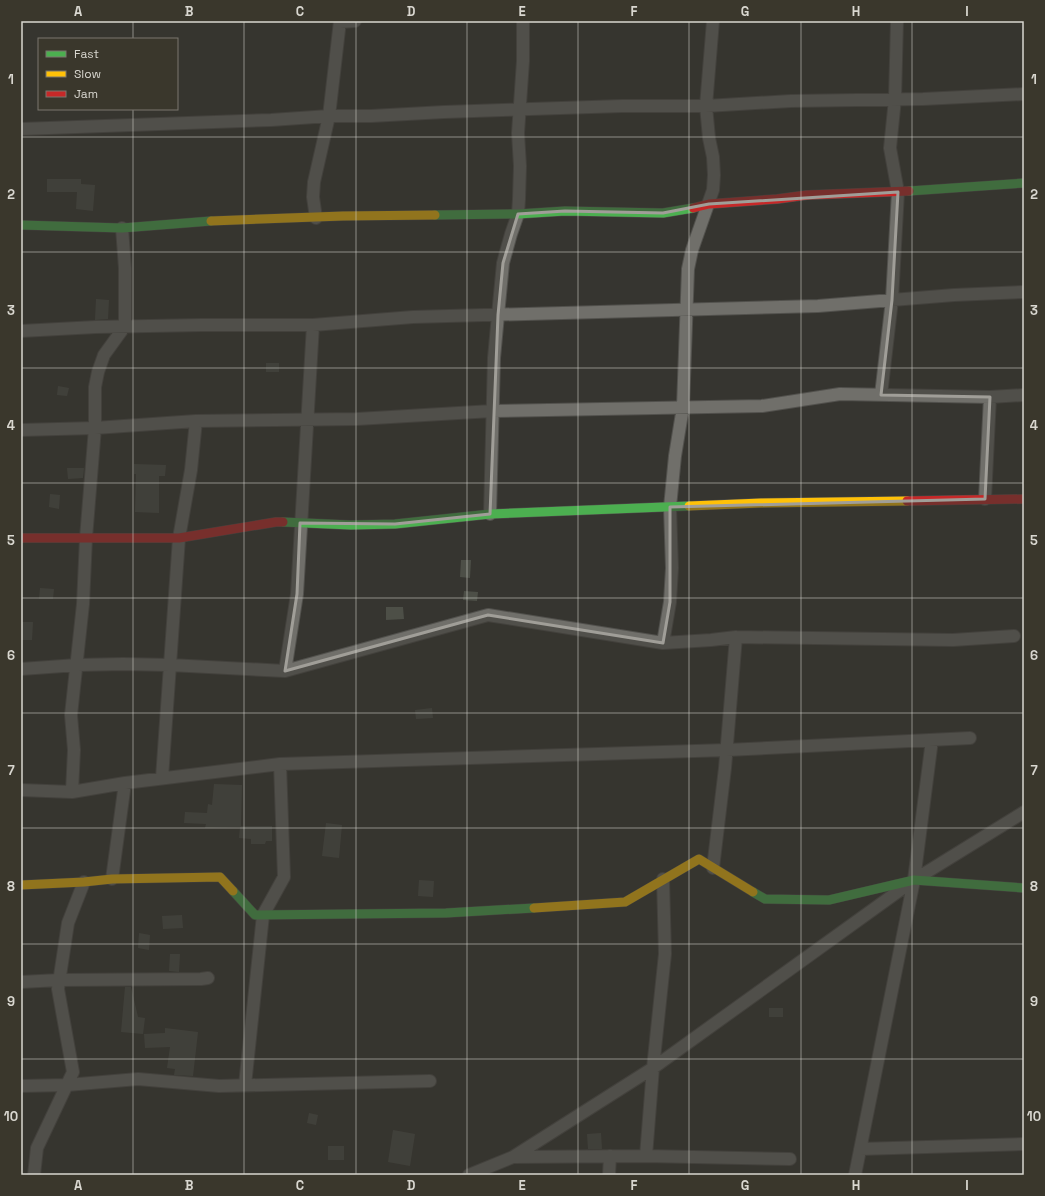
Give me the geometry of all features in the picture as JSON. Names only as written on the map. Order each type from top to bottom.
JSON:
[{"type":"street","points":[[316,218],[313,198],[314,182],[328,116],[340,22],[355,21]]},
{"type":"street","points":[[490,514],[494,358],[498,315],[503,263],[518,214],[520,199],[518,133],[523,60],[523,21]]},
{"type":"street","points":[[662,642],[670,602],[672,568],[670,507],[675,456],[683,407],[688,269],[692,250],[713,190],[713,157],[709,138],[706,106],[713,21]]},
{"type":"street","points":[[881,395],[892,300],[898,192],[890,148],[895,99],[897,21]]},
{"type":"street","points":[[21,129],[271,120],[328,116],[371,116],[622,106],[706,106],[791,101],[1024,94]]},
{"type":"street","points":[[21,225],[122,228],[208,221],[374,215],[518,214],[565,211],[663,213],[709,204],[777,199],[807,195],[898,192],[1024,183]]},
{"type":"street","points":[[72,792],[74,750],[72,715],[83,604],[86,538],[95,428],[95,387],[104,355],[125,326],[125,268],[122,228]]},
{"type":"street","points":[[21,332],[125,326],[313,325],[413,317],[818,306],[954,295],[1024,292]]},
{"type":"street","points":[[285,671],[297,594],[300,523],[313,325]]},
{"type":"street","points":[[21,430],[95,428],[196,422],[373,418],[492,411],[770,405],[840,394],[990,397],[1024,395]]},
{"type":"street","points":[[985,499],[990,397]]},
{"type":"street","points":[[162,778],[179,538],[191,470],[196,422]]},
{"type":"street","points":[[21,538],[179,538],[276,522],[351,525],[395,524],[490,514],[761,503],[1024,499]]},
{"type":"street","points":[[21,669],[77,665],[170,665],[285,671],[488,615],[662,642],[711,640],[736,637],[953,640],[1014,636]]},
{"type":"street","points":[[713,868],[727,750],[736,637]]},
{"type":"street","points":[[21,790],[72,792],[162,778],[280,764],[727,750],[970,738]]},
{"type":"street","points":[[854,1175],[914,880],[932,740]]},
{"type":"street","points":[[245,1085],[263,915],[284,877],[280,764]]},
{"type":"street","points":[[112,879],[125,783]]},
{"type":"street","points":[[469,1175],[513,1157],[653,1068],[914,880],[1024,812]]},
{"type":"street","points":[[21,884],[84,882],[112,879],[220,878],[255,915],[446,913],[625,902],[699,859],[765,898],[829,900],[914,880],[1024,888]]},
{"type":"street","points":[[646,1156],[653,1068],[665,954],[663,879]]},
{"type":"street","points":[[34,1175],[37,1148],[73,1072],[58,989],[68,923],[84,882]]},
{"type":"street","points":[[21,982],[208,978]]},
{"type":"street","points":[[21,1086],[67,1085],[138,1079],[219,1086],[430,1081]]},
{"type":"street","points":[[860,1149],[1024,1144]]},
{"type":"street","points":[[609,1175],[610,1156]]},
{"type":"street","points":[[513,1157],[646,1156],[790,1159]]},
{"type":"highlighted area","points":[[898,192],[892,300],[881,395],[990,397],[985,499],[670,507],[670,602],[663,643],[488,615],[285,671],[297,594],[300,523],[395,524],[490,514],[498,315],[503,263],[518,214],[565,211],[663,213],[709,204]]},
{"type":"building","points":[[47,179],[81,179],[81,184],[95,185],[93,211],[76,209],[77,192],[47,192]]},
{"type":"building","points":[[96,299],[109,300],[108,319],[95,320]]},
{"type":"building","points":[[266,363],[279,363],[279,372],[266,372]]},
{"type":"building","points":[[58,386],[69,388],[67,396],[57,395]]},
{"type":"building","points":[[134,464],[166,465],[165,476],[159,476],[159,513],[135,512],[136,474],[134,474]]},
{"type":"building","points":[[67,468],[84,468],[83,478],[68,479]]},
{"type":"building","points":[[50,494],[60,495],[59,509],[49,507]]},
{"type":"building","points":[[461,560],[471,560],[470,578],[460,577]]},
{"type":"building","points":[[40,588],[54,589],[53,599],[39,599]]},
{"type":"building","points":[[464,591],[478,592],[477,601],[463,600]]},
{"type":"building","points":[[386,607],[403,607],[404,619],[386,620]]},
{"type":"building","points":[[21,622],[33,622],[32,640],[21,640]]},
{"type":"building","points":[[432,708],[433,718],[416,719],[415,710]]},
{"type":"building","points":[[214,784],[242,785],[241,826],[272,826],[272,841],[266,841],[265,844],[251,844],[251,839],[239,838],[240,827],[205,828],[206,824],[184,823],[185,812],[207,813],[208,804],[212,805]]},
{"type":"building","points":[[326,823],[342,825],[339,858],[322,856]]},
{"type":"building","points":[[419,880],[434,881],[433,897],[418,896]]},
{"type":"building","points":[[182,915],[183,928],[163,929],[162,916]]},
{"type":"building","points":[[139,933],[150,935],[149,950],[138,948]]},
{"type":"building","points":[[170,954],[180,954],[179,972],[169,971]]},
{"type":"building","points":[[125,987],[131,987],[138,1017],[145,1018],[143,1034],[121,1032]]},
{"type":"building","points":[[769,1008],[783,1008],[783,1017],[769,1017]]},
{"type":"building","points":[[165,1028],[198,1032],[193,1076],[174,1075],[175,1069],[167,1068],[170,1047],[145,1048],[144,1034],[165,1033]]},
{"type":"building","points":[[309,1113],[318,1115],[316,1125],[307,1123]]},
{"type":"building","points":[[393,1130],[415,1134],[410,1166],[388,1162]]},
{"type":"building","points":[[601,1133],[602,1149],[588,1149],[587,1134]]},
{"type":"building","points":[[328,1146],[344,1146],[344,1160],[328,1160]]},
{"type":"traffic: fast","points":[[909,191],[1024,183]]},
{"type":"traffic: fast","points":[[435,215],[518,214],[565,211],[663,213],[693,208]]},
{"type":"traffic: fast","points":[[21,225],[122,228],[211,221]]},
{"type":"traffic: fast","points":[[283,522],[351,525],[395,524],[490,514],[689,506]]},
{"type":"traffic: fast","points":[[753,892],[765,899],[829,900],[914,880],[1024,888]]},
{"type":"traffic: fast","points":[[233,891],[255,915],[446,913],[534,908]]},
{"type":"traffic: slow","points":[[211,221],[343,216],[435,215]]},
{"type":"traffic: slow","points":[[689,506],[761,503],[907,501]]},
{"type":"traffic: slow","points":[[534,908],[625,902],[699,859],[753,892]]},
{"type":"traffic: slow","points":[[21,885],[112,879],[220,877],[233,891]]},
{"type":"traffic: jam","points":[[693,208],[709,204],[777,199],[807,195],[909,191]]},
{"type":"traffic: jam","points":[[907,501],[1024,499]]},
{"type":"traffic: jam","points":[[21,538],[179,538],[283,522]]}]
